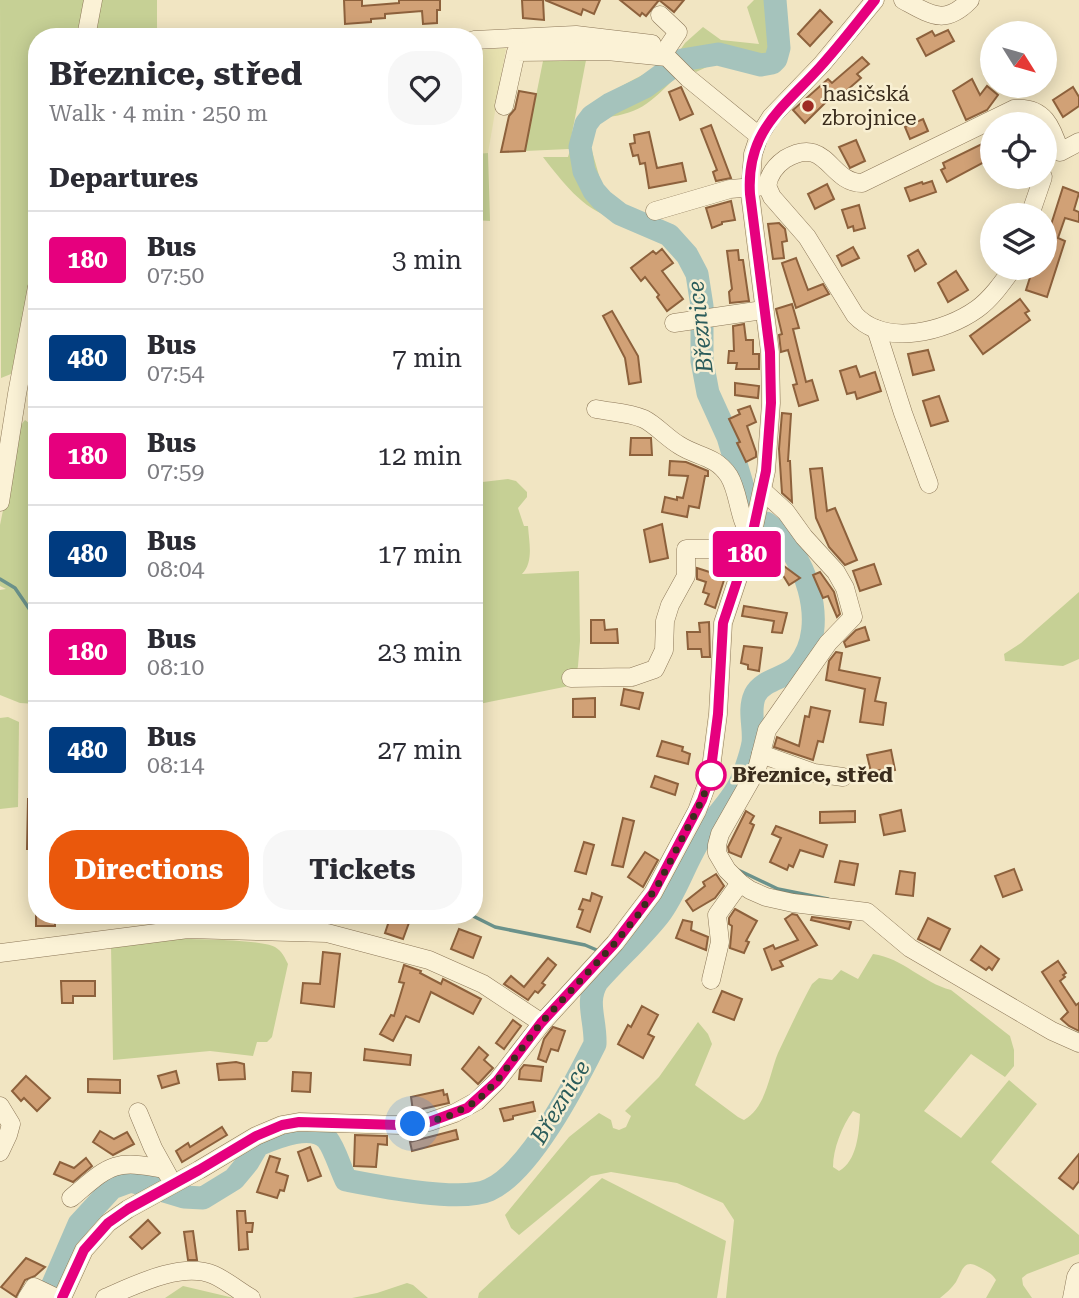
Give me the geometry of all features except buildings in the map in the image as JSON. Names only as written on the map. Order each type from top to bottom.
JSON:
[{"type":"street","points":[[88,28],[93,0]]},
{"type":"street","points":[[875,0],[822,64],[777,110],[759,136],[750,166],[749,186],[770,352],[771,403],[763,491],[750,543],[723,623],[712,769],[707,789],[704,831],[719,858],[740,883],[779,900],[867,912],[894,937],[920,954],[1042,1026],[1079,1043]]},
{"type":"street","points":[[910,2],[934,16],[951,15],[970,0]]},
{"type":"street","points":[[660,15],[678,32],[672,59]]},
{"type":"street","points":[[483,40],[588,35],[672,59],[759,136]]},
{"type":"street","points":[[503,106],[516,52],[607,51],[672,59]]},
{"type":"street","points":[[1003,280],[989,298],[967,315],[936,328],[910,333],[892,333],[876,329],[855,315],[807,237],[772,197],[768,186],[769,176],[791,156],[815,152],[827,159],[848,179],[862,183],[1014,109],[1029,109],[1046,119],[1053,129],[1060,152]]},
{"type":"street","points":[[1057,156],[1079,142]]},
{"type":"street","points":[[655,211],[708,195],[749,186],[768,186]]},
{"type":"street","points":[[674,323],[763,310]]},
{"type":"street","points":[[876,329],[929,484]]},
{"type":"street","points":[[0,502],[28,335]]},
{"type":"street","points":[[596,409],[644,419],[687,450],[705,455],[715,462],[730,478],[739,499],[750,543]]},
{"type":"street","points":[[48,1296],[93,1238],[116,1217],[164,1184],[256,1136],[282,1125],[299,1122],[399,1125],[429,1122],[455,1113],[477,1101],[497,1081],[541,1023],[615,943],[704,831],[731,813],[752,780],[764,737],[772,723],[828,643],[853,617],[845,587],[836,572],[786,512],[763,491]]},
{"type":"street","points":[[571,678],[632,677],[655,669],[664,650],[665,621],[670,605],[686,576],[686,550],[750,543]]},
{"type":"street","points":[[761,754],[814,773],[843,777]]},
{"type":"street","points":[[711,980],[720,942],[717,915],[740,883]]},
{"type":"street","points":[[0,953],[188,929],[327,933],[429,960],[483,984],[541,1023]]},
{"type":"street","points":[[0,1106],[11,1124],[0,1152]]},
{"type":"street","points":[[138,1112],[164,1184]]},
{"type":"street","points":[[71,1198],[104,1172],[119,1165],[164,1184]]},
{"type":"street","points":[[105,1298],[146,1280],[194,1270],[214,1275],[251,1298]]},
{"type":"street","points":[[1072,1298],[1079,1272]]},
{"type":"shaded area","points":[[506,48],[488,153],[483,153],[483,49]]},
{"type":"green space","points":[[0,0],[85,0],[80,28],[28,28],[28,299],[11,374],[1,378]]},
{"type":"green space","points":[[100,0],[157,0],[157,28],[95,28]]},
{"type":"green space","points":[[754,0],[784,0],[786,64],[762,73],[722,60],[696,72],[679,59],[678,53],[685,43],[703,27],[721,40],[759,44],[747,7]]},
{"type":"green space","points":[[587,55],[569,149],[525,151],[544,56]]},
{"type":"green space","points":[[665,64],[677,76],[651,101],[634,111],[598,118],[590,144],[602,186],[621,205],[613,218],[602,214],[582,201],[543,157],[568,157],[578,126],[588,110],[615,90]]},
{"type":"green space","points":[[483,153],[488,153],[490,221],[483,221]]},
{"type":"green space","points":[[25,420],[28,422],[28,703],[0,695],[0,590],[6,589],[0,586],[0,525],[20,426]]},
{"type":"green space","points":[[508,479],[516,481],[527,492],[527,497],[518,508],[524,526],[528,526],[530,545],[528,564],[522,574],[579,571],[580,641],[574,685],[483,703],[483,482]]},
{"type":"green space","points":[[1079,592],[1079,659],[1063,666],[1005,661],[1004,654],[1021,643]]},
{"type":"green space","points":[[8,717],[19,722],[18,807],[0,809],[0,718]]},
{"type":"green space","points":[[169,939],[255,942],[275,947],[283,955],[288,964],[272,1037],[267,1042],[257,1042],[253,1056],[210,1051],[113,1060],[111,945]]},
{"type":"green space","points":[[873,954],[884,956],[951,990],[1010,1036],[1014,1050],[1014,1066],[1005,1077],[971,1054],[924,1111],[961,1138],[1009,1080],[1037,1104],[991,1162],[1079,1235],[1079,1254],[1022,1278],[1023,1285],[1032,1298],[986,1298],[996,1280],[989,1272],[970,1264],[964,1267],[954,1284],[940,1298],[726,1298],[734,1220],[723,1203],[677,1183],[611,1172],[591,1176],[519,1235],[511,1228],[505,1215],[569,1137],[599,1113],[611,1120],[613,1128],[619,1130],[626,1127],[631,1116],[625,1111],[659,1077],[698,1022],[712,1044],[695,1085],[744,1120],[762,1099],[778,1053],[812,984],[819,978],[832,980],[841,970],[858,979]],"holes":[[[853,1111],[860,1114],[858,1138],[853,1154],[850,1161],[839,1171],[833,1167],[839,1138]]]},
{"type":"green space","points":[[602,1178],[726,1241],[717,1298],[478,1298],[479,1293]]},
{"type":"green space","points":[[407,1283],[428,1298],[352,1298],[377,1293]]},
{"type":"green space","points":[[183,1286],[234,1298],[165,1298]]},
{"type":"waterway","name":"Březnice","points":[[753,513],[728,437],[708,393],[702,361],[702,306],[697,274],[687,255],[669,235],[620,214],[602,200],[584,171],[580,147],[586,124],[592,116],[645,87],[682,60],[718,54],[761,65],[772,63],[779,48],[775,0]]},
{"type":"waterway","name":"Březnice","points":[[47,1298],[79,1224],[112,1188],[131,1181],[184,1197],[203,1198],[234,1179],[258,1145],[293,1133],[312,1132],[327,1139],[346,1180],[419,1192],[476,1194],[505,1180],[520,1165],[550,1125],[595,1044],[591,1004],[597,982],[659,915],[696,846],[742,779],[753,743],[752,707],[755,695],[764,685],[798,666],[808,649],[813,630],[809,589],[792,551],[766,523]]},
{"type":"waterway","points":[[0,579],[15,588],[28,607]]},
{"type":"waterway","points":[[701,836],[706,846]]},
{"type":"waterway","points":[[736,869],[778,889],[828,899]]},
{"type":"waterway","points":[[483,921],[495,927],[585,945],[599,951]]},
{"type":"bus line","name":"180","points":[[62,1298],[84,1250],[108,1223],[270,1129],[299,1122],[399,1125],[429,1122],[467,1108],[497,1081],[541,1023],[615,943],[651,897],[707,789],[718,714],[723,623],[752,536],[766,471],[771,403],[770,352],[750,194],[750,166],[759,136],[771,117],[822,64],[875,0]]},
{"type":"place","name":"hasičská zbrojnice","points":[[808,106]]},
{"type":"place","name":"Březnice, střed","points":[[711,775]]},
{"type":"route","points":[[413,1124],[445,1118],[477,1101],[497,1081],[541,1023],[615,943],[651,897],[702,800],[711,775]]}]
